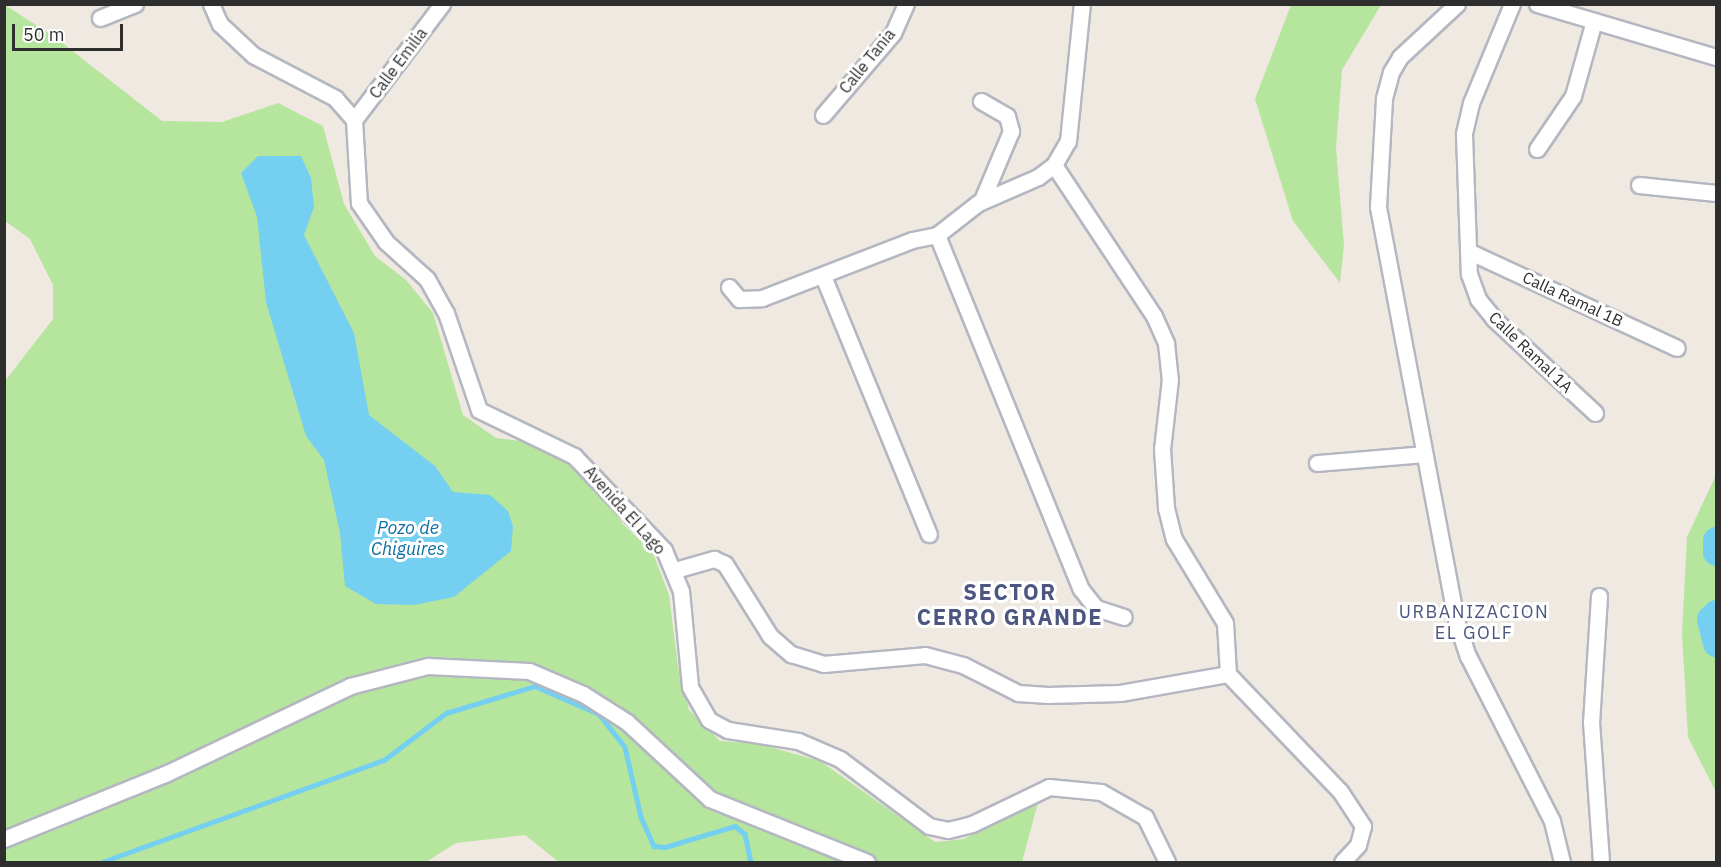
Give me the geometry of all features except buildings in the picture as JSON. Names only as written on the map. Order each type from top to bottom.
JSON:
[{"type":"street","points":[[100,18],[135,4]]},
{"type":"street","points":[[211,4],[220,24],[253,55],[335,98],[354,120]]},
{"type":"street","name":"Calle Emilia","points":[[354,120],[442,4]]},
{"type":"street","name":"Calle Tania","points":[[824,115],[893,33],[906,4]]},
{"type":"street","points":[[729,287],[745,301],[823,276],[912,240],[937,235],[982,201],[1038,177],[1054,165],[1068,141],[1082,4]]},
{"type":"street","points":[[1456,4],[1400,57],[1390,72],[1384,99],[1378,207],[1456,620],[1468,656],[1552,821],[1562,862]]},
{"type":"street","name":"Calle Ramal 1A","points":[[1512,4],[1471,103],[1464,134],[1469,274],[1478,300],[1595,413]]},
{"type":"street","points":[[1537,4],[1716,57]]},
{"type":"street","points":[[1537,149],[1573,96],[1594,21]]},
{"type":"street","points":[[981,101],[1007,116],[1011,131],[982,201]]},
{"type":"street","name":"Avenida El Lago","points":[[354,120],[359,202],[386,242],[432,288],[446,313],[473,401],[479,410],[574,456],[634,516],[675,570],[690,687],[709,720],[728,730],[798,741],[840,759],[928,826],[948,830],[972,824],[1049,787],[1101,792],[1145,817],[1167,862]]},
{"type":"street","points":[[1054,165],[1154,316],[1166,343],[1170,379],[1161,449],[1166,508],[1174,539],[1225,623],[1228,674],[1356,813],[1363,826],[1361,835],[1342,862]]},
{"type":"street","points":[[1639,185],[1716,193]]},
{"type":"street","points":[[937,235],[1081,589],[1095,608],[1124,617]]},
{"type":"street","name":"Calla Ramal 1B","points":[[1468,251],[1677,348]]},
{"type":"street","points":[[823,276],[929,534]]},
{"type":"street","points":[[1317,463],[1424,454]]},
{"type":"street","points":[[675,570],[714,559],[725,564],[770,636],[792,654],[823,664],[925,656],[963,665],[1018,693],[1048,695],[1120,693],[1228,674]]},
{"type":"street","points":[[1599,596],[1591,722],[1601,862]]},
{"type":"street","points":[[4,839],[165,774],[330,694],[428,666],[529,671],[583,693],[627,722],[710,799],[867,862]]},
{"type":"green space","points":[[5,5],[56,38],[162,121],[222,122],[278,103],[323,126],[344,204],[375,256],[406,280],[433,313],[463,415],[496,438],[522,441],[557,456],[597,485],[623,524],[653,553],[669,595],[678,666],[689,710],[720,741],[759,744],[820,761],[935,842],[964,839],[1025,804],[1038,803],[1022,862],[559,862],[525,835],[456,843],[426,862],[5,862],[5,381],[53,319],[53,285],[30,239],[5,221]]},
{"type":"green space","points":[[1291,5],[1381,5],[1342,70],[1336,148],[1344,245],[1340,283],[1293,221],[1255,99]]},
{"type":"green space","points":[[1716,475],[1716,792],[1688,737],[1682,634],[1687,537]]},
{"type":"water","name":"Pozo de Chiguires","points":[[258,156],[301,156],[311,178],[314,207],[304,235],[354,333],[369,415],[435,466],[453,492],[490,495],[508,511],[513,526],[511,551],[454,597],[414,605],[376,604],[345,586],[340,533],[324,460],[306,436],[266,302],[257,217],[241,173]]},
{"type":"waterway","points":[[1716,540],[1716,552]]},
{"type":"waterway","points":[[1716,613],[1710,619],[1716,643]]},
{"type":"waterway","points":[[102,862],[384,760],[446,713],[535,686],[599,714],[625,747],[641,817],[654,846],[665,847],[735,826],[745,834],[751,862]]},
{"type":"district","name":"SECTOR CERRO GRANDE","points":[[1010,604]]},
{"type":"district","name":"URBANIZACION EL GOLF","points":[[1474,623]]}]
